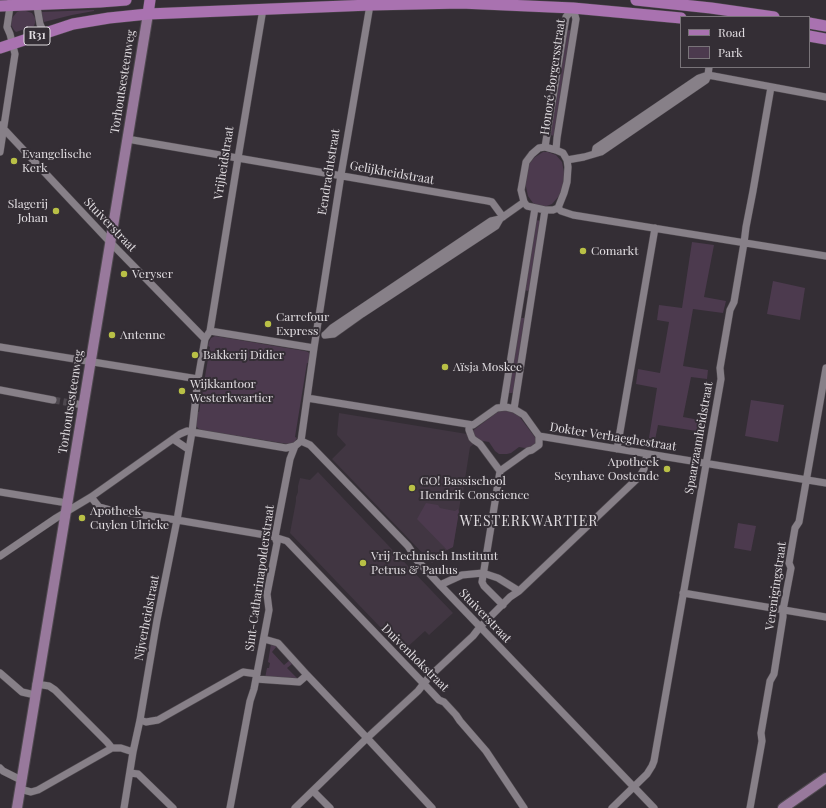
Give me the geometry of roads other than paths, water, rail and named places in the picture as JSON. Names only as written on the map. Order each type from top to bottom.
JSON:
[{"type":"main road","points":[[7,4],[126,0]]},
{"type":"main road","name":"Torhoutsesteenweg","points":[[148,14],[150,0]]},
{"type":"main road","points":[[636,0],[767,16]]},
{"type":"main road","name":"R31","points":[[0,48],[73,24],[109,18],[264,5],[370,3],[573,4],[680,18]]},
{"type":"main road","points":[[810,23],[826,26]]},
{"type":"main road","points":[[810,36],[826,39]]},
{"type":"street","points":[[37,2],[40,24],[44,33]]},
{"type":"street","name":"Eendrachtstraat","points":[[301,441],[341,175],[370,3]]},
{"type":"street","points":[[0,152],[2,127],[15,54],[7,27],[7,4]]},
{"type":"street","name":"Honoré Borgersstraat","points":[[545,148],[566,17],[573,4]]},
{"type":"street","name":"Honoré Borgersstraat","points":[[556,150],[576,19],[573,4]]},
{"type":"street","name":"Vrijheidstraat","points":[[210,331],[264,5]]},
{"type":"street","name":"Torhoutsesteenweg","points":[[16,808],[148,14]]},
{"type":"street","points":[[316,335],[334,334],[416,275],[496,226],[501,218],[524,202],[527,206],[545,210],[553,210],[558,208],[567,182],[567,160],[601,152],[706,80],[709,68]]},
{"type":"street","points":[[708,75],[826,97]]},
{"type":"street","name":"Spaarzaamheidstraat","points":[[612,808],[647,774],[652,766],[721,379],[720,368],[730,310],[734,302],[771,87]]},
{"type":"street","name":"Stuiverstraat","points":[[2,127],[110,242],[205,339]]},
{"type":"street","name":"Gelijkheidstraat","points":[[127,139],[488,200],[492,202],[501,218]]},
{"type":"street","name":"Honoré Borgersstraat","points":[[524,202],[521,190],[526,162],[532,154],[539,148],[545,148],[563,153],[567,160]]},
{"type":"street","points":[[503,407],[535,208]]},
{"type":"street","points":[[558,208],[561,211],[573,214],[826,256]]},
{"type":"street","points":[[514,409],[545,210]]},
{"type":"street","points":[[617,449],[655,228]]},
{"type":"street","points":[[519,306],[530,308]]},
{"type":"street","points":[[205,339],[210,331],[314,348]]},
{"type":"street","name":"Nijverheidstraat","points":[[124,808],[157,620],[177,520],[192,432],[198,379],[205,339]]},
{"type":"street","points":[[0,347],[198,379]]},
{"type":"street","name":"Verenigingstraat","points":[[750,808],[762,741],[761,733],[770,681],[774,674],[795,528],[799,522],[826,369]]},
{"type":"street","points":[[0,390],[53,400]]},
{"type":"street","points":[[307,398],[473,426],[497,408],[503,407],[514,409],[524,415],[539,436],[539,445],[500,471],[483,573],[482,582],[484,586],[502,605]]},
{"type":"street","points":[[71,403],[83,405]]},
{"type":"street","points":[[469,425],[468,430],[474,440],[480,444],[500,471]]},
{"type":"street","points":[[0,556],[66,508],[91,497],[180,434],[187,431],[286,448],[295,446],[301,441]]},
{"type":"street","name":"Dokter Verhaeghestraat","points":[[539,436],[826,483]]},
{"type":"street","points":[[173,439],[188,449]]},
{"type":"street","name":"Stuiverstraat","points":[[301,441],[310,445],[392,529],[408,546],[414,557],[440,585],[654,808]]},
{"type":"street","name":"Sint-Catharinapolderstraat","points":[[230,808],[269,610],[267,594],[277,543],[274,537],[290,459],[295,446]]},
{"type":"street","points":[[295,808],[418,691],[429,677],[473,636],[510,597],[519,592],[640,476],[644,469],[647,454]]},
{"type":"street","points":[[0,492],[66,508]]},
{"type":"street","name":"Duivenhokstraat","points":[[91,497],[99,507],[110,510],[177,520],[274,537],[287,541],[439,700],[444,702],[486,751],[524,808]]},
{"type":"street","points":[[440,585],[462,575],[483,573],[498,578],[519,592]]},
{"type":"street","points":[[683,593],[826,617]]},
{"type":"street","points":[[264,639],[278,643],[432,808]]},
{"type":"street","points":[[140,720],[146,722],[158,720],[243,672],[256,677],[299,682],[307,675]]},
{"type":"street","points":[[0,673],[22,692],[35,695]]},
{"type":"street","points":[[36,684],[49,686],[55,690],[112,748]]},
{"type":"street","points":[[0,768],[31,792],[38,790],[112,748],[122,748],[133,752]]},
{"type":"street","points":[[130,772],[138,774],[173,808]]},
{"type":"street","points":[[783,808],[826,778]]},
{"type":"street","points":[[313,791],[330,808]]},
{"type":"tunnel","points":[[53,400],[71,403]]},
{"type":"place","name":"Evangelische Kerk","points":[[14,161]]},
{"type":"place","name":"Slagerij Johan","points":[[56,211]]},
{"type":"place","name":"Comarkt","points":[[583,251]]},
{"type":"place","name":"Veryser","points":[[124,274]]},
{"type":"place","name":"Carrefour Express","points":[[268,324]]},
{"type":"place","name":"Antenne","points":[[112,335]]},
{"type":"place","name":"Bakkerij Didier","points":[[195,355]]},
{"type":"place","name":"Aïsja Moskee","points":[[445,367]]},
{"type":"place","name":"Wijkkantoor Westerkwartier","points":[[182,391]]},
{"type":"place","name":"Apotheek Seynhave Oostende","points":[[667,469]]},
{"type":"place","name":"GO! Bassischool Hendrik Conscience","points":[[412,488]]},
{"type":"place","name":"Apotheek Cuylen Ulricke","points":[[82,518]]},
{"type":"place","name":"Vrij Technisch Instituut Petrus & Paulus","points":[[363,563]]},
{"type":"district","name":"WESTERKWARTIER","points":[[529,522]]}]
